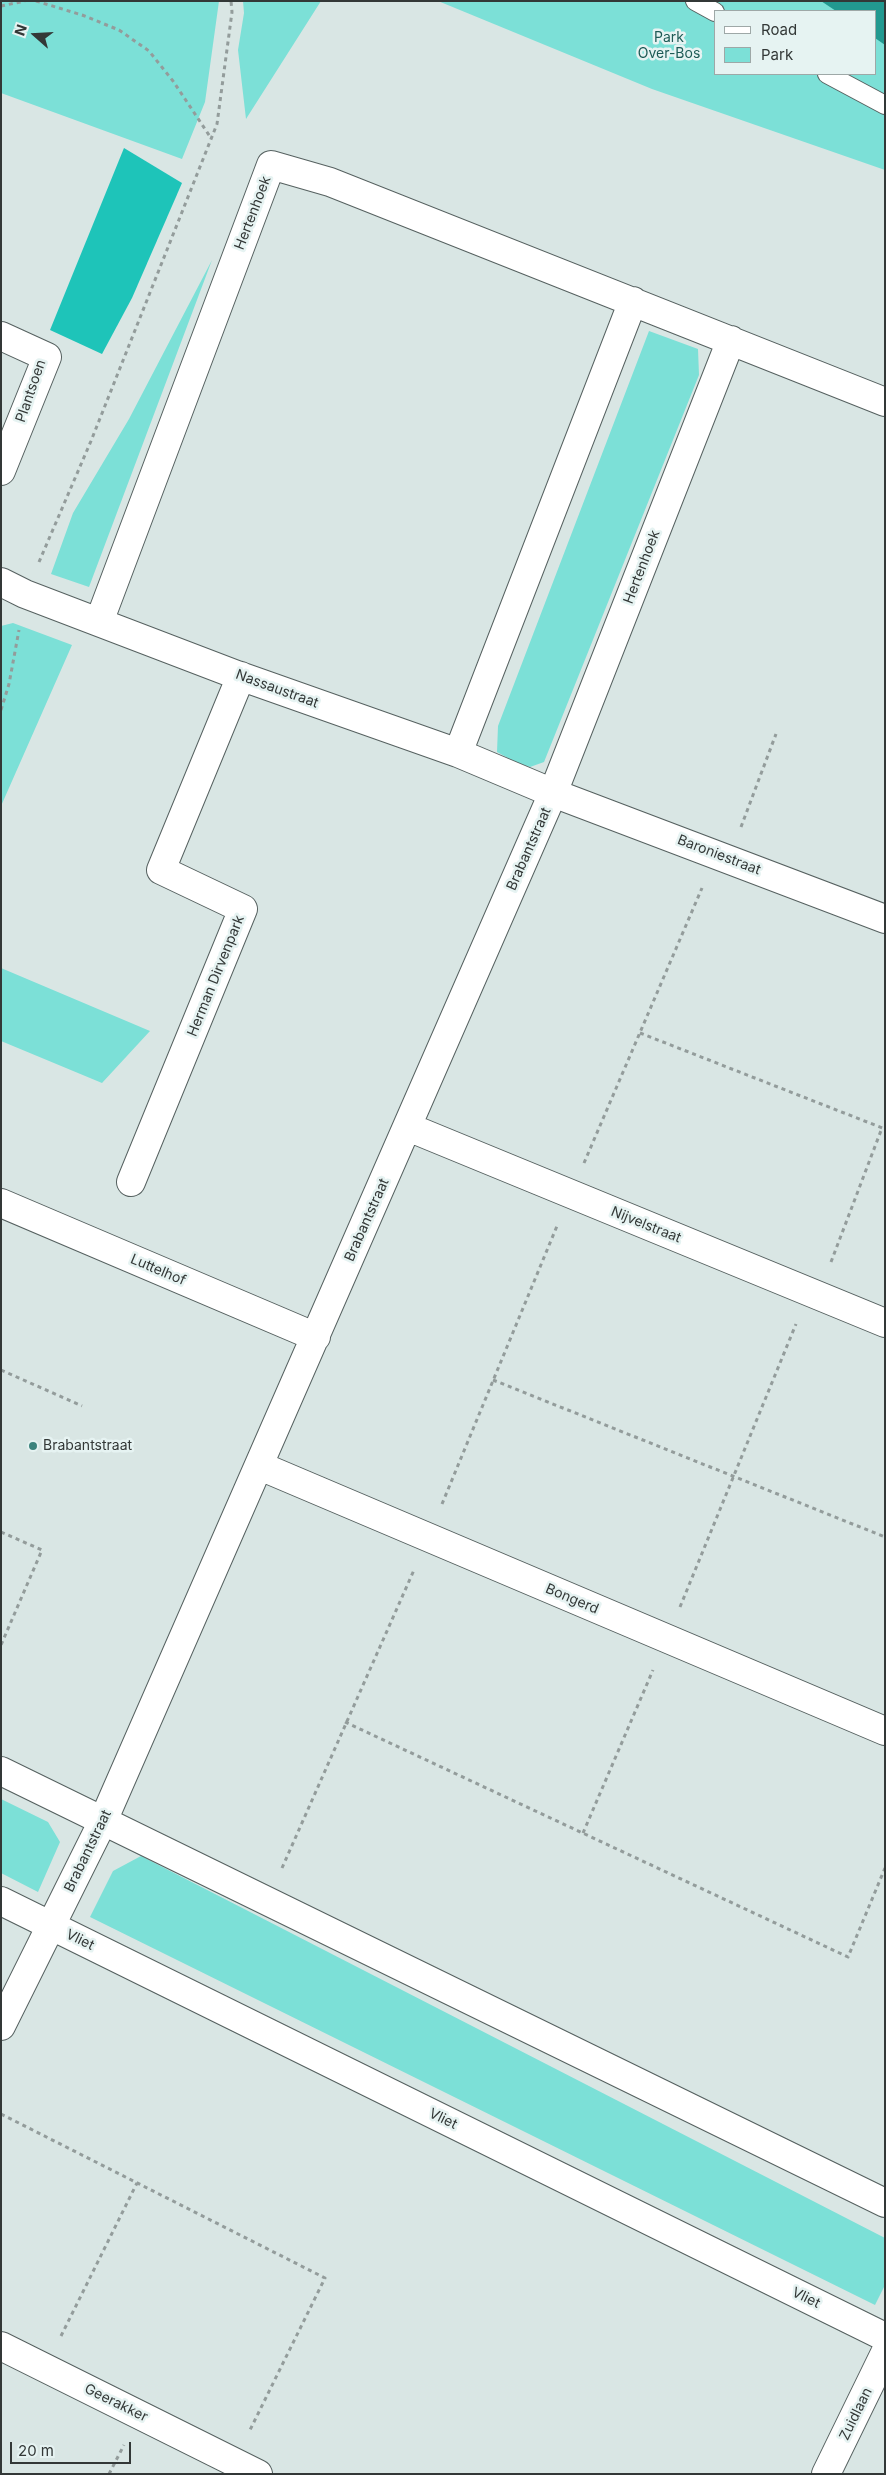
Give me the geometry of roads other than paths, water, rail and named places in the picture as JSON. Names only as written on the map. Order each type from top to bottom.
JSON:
[{"type":"street","name":"Hertenhoek","points":[[99,622],[271,165],[330,182],[885,402]]},
{"type":"street","points":[[458,753],[632,301]]},
{"type":"street","name":"Plantsoen","points":[[1,336],[47,357],[1,471]]},
{"type":"street","name":"Hertenhoek","points":[[553,793],[731,340]]},
{"type":"street","name":"Nassaustraat","points":[[1,582],[25,594],[241,676],[458,753],[553,793]]},
{"type":"street","name":"Herman Dirvenpark","points":[[132,1182],[243,910],[161,870],[241,676]]},
{"type":"street","name":"Baroniestraat","points":[[553,793],[885,919]]},
{"type":"street","name":"Brabantstraat","points":[[1,2026],[103,1821],[553,793]]},
{"type":"street","name":"Nijvelstraat","points":[[408,1127],[885,1323]]},
{"type":"street","name":"Luttelhof","points":[[1,1203],[316,1337]]},
{"type":"street","name":"Bongerd","points":[[260,1466],[885,1731]]},
{"type":"street","points":[[1,1771],[885,2203]]},
{"type":"street","name":"Vliet","points":[[1,1901],[885,2337]]},
{"type":"street","name":"Geerakker","points":[[1,2346],[258,2474]]},
{"type":"street","name":"Zuidlaan","points":[[826,2474],[885,2353]]},
{"type":"lane","points":[[695,1],[714,11]]},
{"type":"lane","points":[[829,75],[885,105]]},
{"type":"place","name":"Brabantstraat","points":[[33,1446]]},
{"type":"park label","name":"Park Over-Bos","points":[[669,46]]}]
